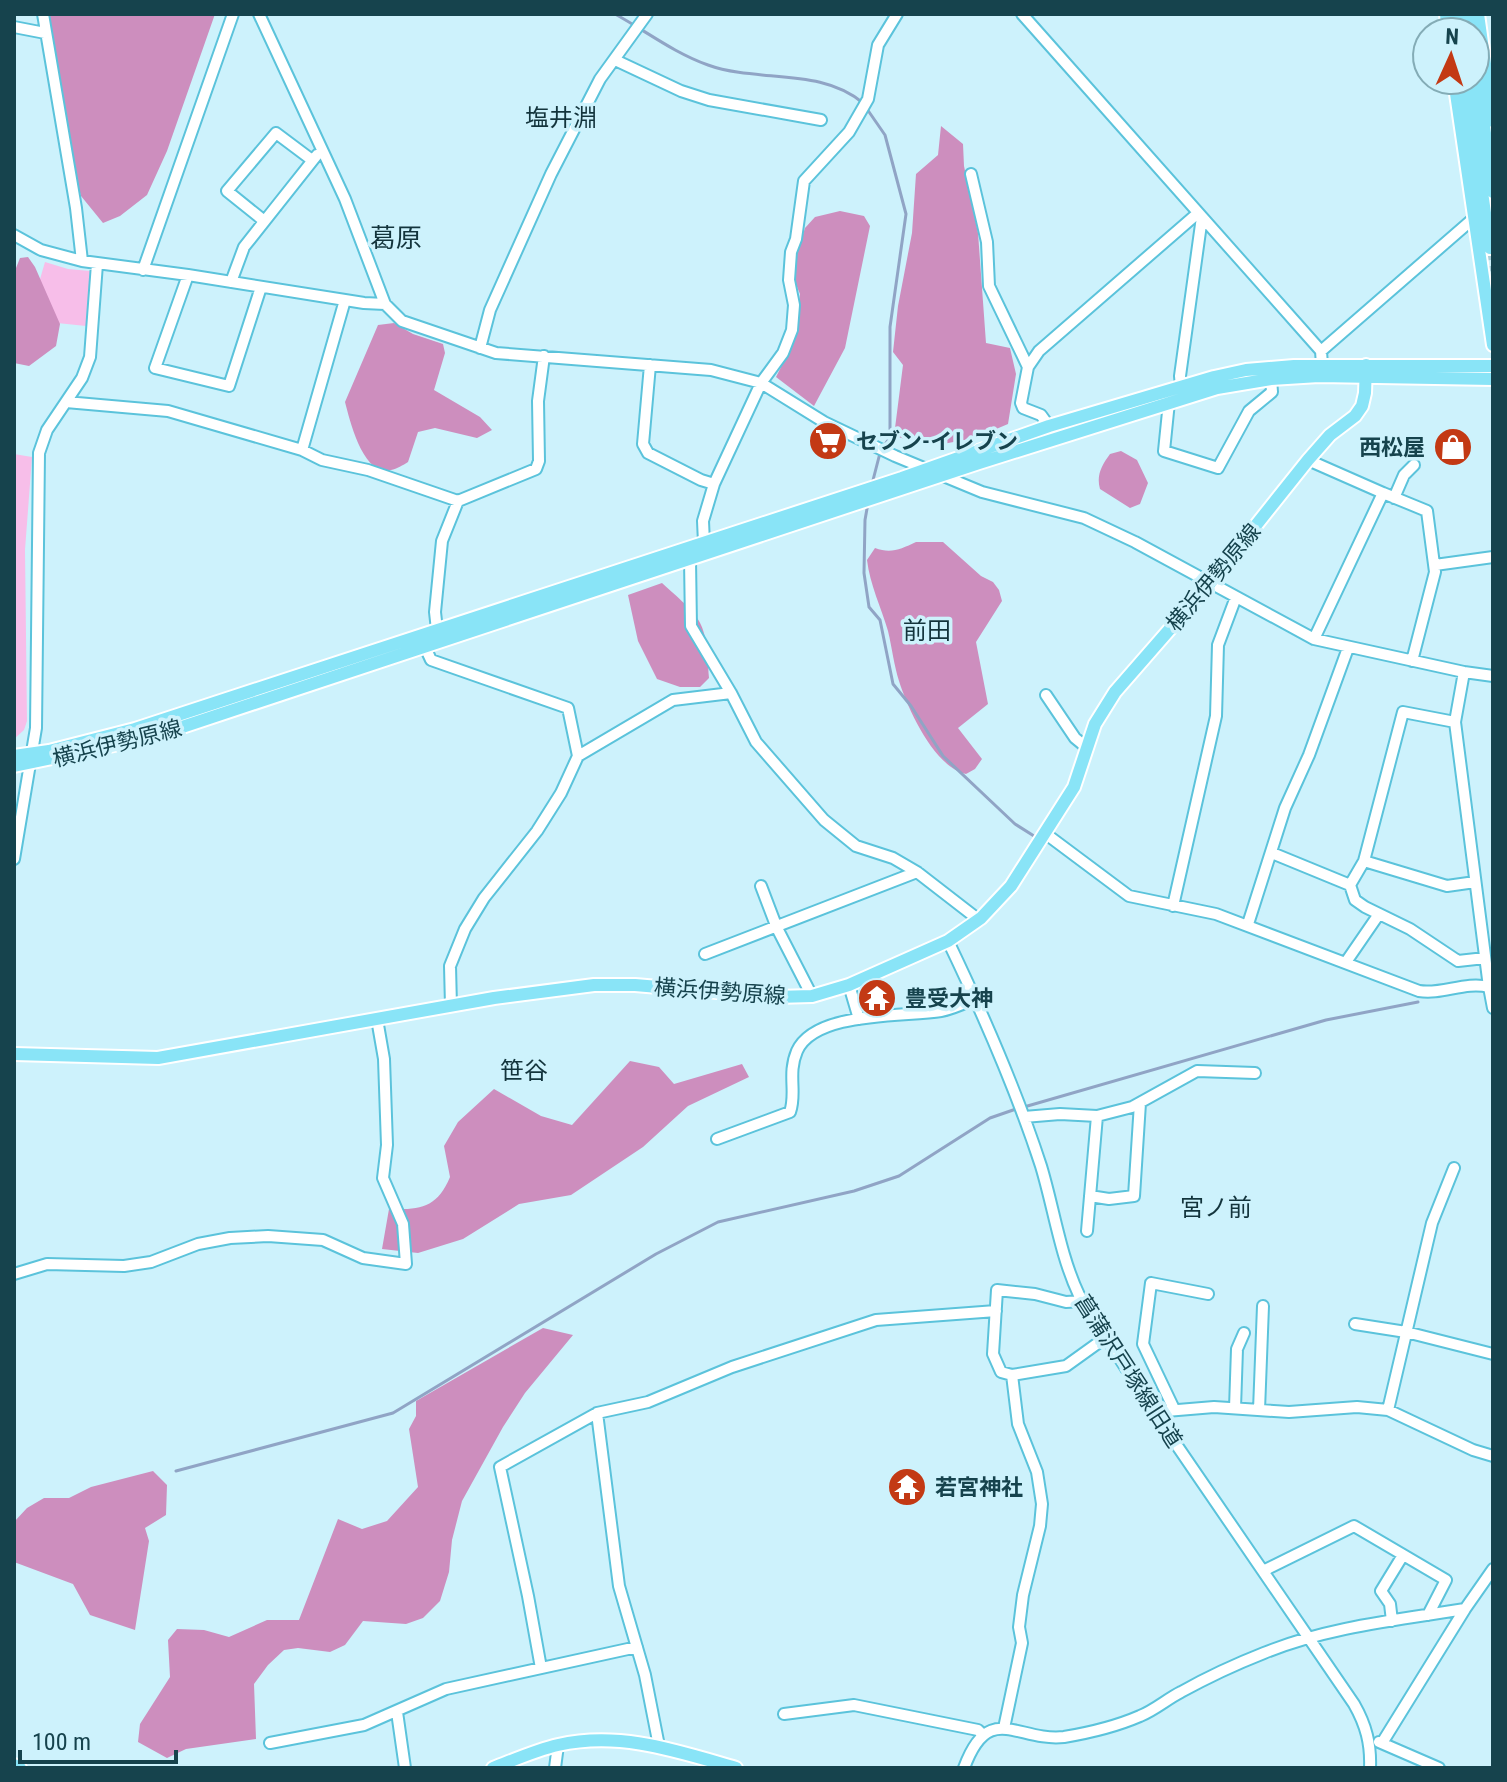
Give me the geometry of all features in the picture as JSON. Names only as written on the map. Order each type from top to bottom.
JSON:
[{"type":"main road","points":[[1478,14],[1493,121]]},
{"type":"main road","points":[[1456,96],[1493,345]]},
{"type":"main road","points":[[1468,96],[1490,248]]},
{"type":"main road","points":[[1480,96],[1493,192]]},
{"type":"main road","name":"横浜伊勢原線","points":[[14,766],[704,543],[1049,426],[1181,387],[1246,370],[1322,365],[1493,379]]},
{"type":"main road","name":"横浜伊勢原線","points":[[14,756],[31,759],[152,737],[1169,402],[1229,385],[1366,371],[1493,366]]},
{"type":"main road","name":"横浜伊勢原線","points":[[14,1054],[158,1058],[451,1006],[594,985],[635,985],[776,997],[812,996],[849,985],[948,941],[979,920],[1011,886],[1074,787],[1095,724],[1115,692],[1210,583],[1308,460],[1362,406],[1366,371]]},
{"type":"main road","points":[[493,1768],[558,1745],[612,1739],[659,1746],[736,1768]]},
{"type":"main road","points":[[14,1765],[20,1768]]},
{"type":"street","points":[[43,14],[82,261]]},
{"type":"street","points":[[143,270],[233,14]]},
{"type":"street","points":[[259,14],[345,199],[385,304],[402,321],[496,353],[737,374],[761,383],[824,422],[926,469],[982,492],[1084,518],[1314,639],[1493,676]]},
{"type":"street","points":[[480,348],[490,310],[551,174],[600,79],[647,14]]},
{"type":"street","points":[[704,543],[703,521],[714,484],[761,383],[783,353],[792,330],[791,252],[796,239],[804,181],[849,132],[868,99],[878,45],[897,14]]},
{"type":"street","points":[[1022,14],[1321,351],[1322,365]]},
{"type":"street","points":[[14,27],[45,33]]},
{"type":"street","points":[[615,60],[681,91],[709,100],[821,120]]},
{"type":"street","points":[[263,220],[227,191],[276,133],[312,160]]},
{"type":"street","points":[[231,282],[244,247],[322,149]]},
{"type":"street","points":[[971,174],[987,242],[989,286],[1028,367]]},
{"type":"street","points":[[1049,426],[1041,415],[1023,408],[1021,403],[1028,367],[1039,351],[1200,215]]},
{"type":"street","points":[[1181,387],[1179,382],[1200,215]]},
{"type":"street","points":[[1321,351],[1474,218]]},
{"type":"street","points":[[14,235],[41,250],[97,264],[385,304]]},
{"type":"street","points":[[14,859],[36,728],[39,453],[47,430],[82,378],[90,357],[97,264]]},
{"type":"street","points":[[188,275],[155,368],[229,386],[261,287]]},
{"type":"street","points":[[302,450],[345,300]]},
{"type":"street","points":[[66,402],[168,411],[302,450],[322,460],[368,470],[458,501],[536,469],[539,461],[538,401],[544,356]]},
{"type":"street","points":[[650,365],[643,444],[648,453],[714,484]]},
{"type":"street","points":[[1169,402],[1164,451],[1218,468],[1249,411],[1272,392],[1271,379]]},
{"type":"street","points":[[1308,460],[1427,511],[1435,565],[1412,661]]},
{"type":"street","points":[[1394,498],[1404,475],[1414,465]]},
{"type":"street","points":[[1314,639],[1383,493]]},
{"type":"street","points":[[437,630],[435,612],[442,541],[458,501]]},
{"type":"street","points":[[1435,565],[1493,557]]},
{"type":"street","points":[[690,560],[691,626],[756,742],[824,820],[856,846],[893,858],[917,872],[979,920]]},
{"type":"street","points":[[1173,906],[1216,716],[1218,645],[1236,597]]},
{"type":"street","points":[[425,647],[431,660],[568,708],[578,756]]},
{"type":"street","points":[[1248,924],[1285,808],[1309,755],[1348,648]]},
{"type":"street","points":[[1464,672],[1455,722],[1493,1008]]},
{"type":"street","points":[[451,1006],[450,966],[465,929],[492,887],[537,831],[561,793],[578,756],[673,700],[731,693]]},
{"type":"street","points":[[1046,695],[1075,738],[1086,747]]},
{"type":"street","points":[[1455,722],[1403,712],[1364,861],[1350,885],[1355,900],[1410,929],[1458,961],[1485,958]]},
{"type":"street","points":[[1046,834],[1123,893],[1139,900],[1207,911],[1248,924],[1428,992],[1479,985],[1489,987]]},
{"type":"street","points":[[1272,853],[1350,885]]},
{"type":"street","points":[[1364,861],[1447,886],[1475,882]]},
{"type":"street","points":[[705,954],[917,872]]},
{"type":"street","points":[[761,886],[777,928],[812,996]]},
{"type":"street","points":[[1346,962],[1379,914]]},
{"type":"street","name":"菖蒲沢戸塚線旧道","points":[[948,941],[976,998],[1022,1111],[1056,1218],[1071,1278],[1105,1338],[1364,1721],[1369,1741],[1370,1768]]},
{"type":"street","points":[[849,985],[859,1019]]},
{"type":"street","points":[[717,1139],[790,1112],[790,1073],[798,1048],[820,1031],[859,1019],[945,1011],[976,998]]},
{"type":"street","points":[[14,1274],[47,1264],[124,1266],[151,1262],[198,1244],[268,1236],[323,1240],[363,1258],[406,1264],[403,1224],[383,1178],[387,1145],[384,1073],[377,1019]]},
{"type":"street","points":[[1022,1111],[1097,1116],[1140,1103],[1197,1071],[1255,1073]]},
{"type":"street","points":[[1090,1196],[1109,1199],[1134,1196],[1140,1103]]},
{"type":"street","points":[[1087,1231],[1097,1116]]},
{"type":"street","points":[[1388,1410],[1432,1223],[1454,1168]]},
{"type":"street","points":[[1174,1409],[1143,1344],[1151,1283],[1208,1294]]},
{"type":"street","points":[[1083,1301],[1066,1302],[1035,1294],[997,1290],[993,1354],[1001,1372],[1012,1375],[1066,1366],[1105,1338]]},
{"type":"street","points":[[1259,1410],[1263,1306]]},
{"type":"street","points":[[541,1668],[500,1467],[597,1413],[648,1402],[732,1367],[876,1320],[996,1311]]},
{"type":"street","points":[[1355,1324],[1406,1332],[1493,1354]]},
{"type":"street","points":[[1235,1408],[1237,1349],[1244,1333]]},
{"type":"street","points":[[1004,1728],[1022,1643],[1019,1627],[1023,1595],[1040,1526],[1042,1504],[1037,1472],[1018,1424],[1012,1375]]},
{"type":"street","points":[[1154,1412],[1235,1408],[1289,1412],[1357,1407],[1388,1410],[1473,1450],[1493,1456]]},
{"type":"street","points":[[597,1413],[616,1543],[619,1586],[645,1675],[659,1746]]},
{"type":"street","points":[[1263,1571],[1354,1526],[1446,1580],[1428,1615]]},
{"type":"street","points":[[1392,1621],[1390,1604],[1381,1591],[1403,1555]]},
{"type":"street","points":[[1382,1743],[1493,1569]]},
{"type":"street","points":[[964,1768],[983,1735],[993,1729],[1060,1737],[1137,1718],[1196,1684],[1262,1653],[1308,1637],[1465,1609]]},
{"type":"street","points":[[270,1743],[364,1725],[446,1689],[637,1647]]},
{"type":"street","points":[[784,1714],[854,1705],[978,1730],[983,1735]]},
{"type":"street","points":[[397,1712],[405,1768]]},
{"type":"street","points":[[1369,1741],[1382,1743],[1439,1768]]},
{"type":"street","points":[[555,1768],[558,1745]]},
{"type":"shaded area","points":[[48,14],[215,14],[167,151],[147,195],[120,216],[103,223],[81,196],[56,113],[58,74],[48,35]]},
{"type":"shaded area","points":[[941,126],[963,144],[964,166],[978,233],[986,343],[1010,348],[1016,374],[1008,424],[975,438],[932,446],[894,436],[903,365],[893,352],[912,233],[916,174],[938,155]]},
{"type":"shaded area","points":[[840,211],[864,216],[870,226],[845,348],[814,406],[776,377],[795,339],[800,294],[795,282],[797,253],[805,228],[815,217]]},
{"type":"shaded area","points":[[28,257],[60,324],[56,346],[29,366],[14,363],[14,273],[20,258]]},
{"type":"shaded area","points":[[45,262],[90,271],[86,326],[28,320]]},
{"type":"shaded area","points":[[394,323],[413,334],[443,344],[445,353],[434,390],[480,417],[492,430],[477,438],[435,428],[418,432],[408,462],[393,469],[381,470],[365,457],[359,446],[345,402],[378,325]]},
{"type":"shaded area","points":[[1121,451],[1137,460],[1148,483],[1140,504],[1130,508],[1100,489],[1099,484],[1100,470],[1107,458]]},
{"type":"shaded area","points":[[14,454],[32,457],[25,550],[27,721],[24,730],[14,739]]},
{"type":"shaded area","points":[[916,542],[943,542],[981,576],[993,582],[1002,601],[976,642],[988,704],[958,728],[982,759],[975,769],[966,774],[954,769],[933,749],[909,706],[899,681],[888,631],[868,569],[867,560],[875,548],[891,551]]},
{"type":"shaded area","points":[[662,583],[695,614],[704,632],[709,678],[700,687],[680,687],[657,679],[638,641],[628,595]]},
{"type":"shaded area","points":[[630,1061],[659,1067],[674,1084],[742,1064],[749,1077],[688,1106],[643,1147],[571,1195],[519,1204],[463,1239],[418,1253],[382,1249],[389,1209],[426,1205],[439,1195],[450,1177],[444,1146],[458,1122],[494,1089],[541,1116],[572,1125]]},
{"type":"shaded area","points":[[543,1328],[573,1335],[525,1393],[462,1501],[452,1540],[449,1572],[440,1601],[423,1618],[406,1624],[363,1621],[345,1645],[330,1652],[298,1648],[284,1650],[254,1684],[256,1739],[186,1749],[167,1758],[138,1742],[140,1724],[170,1677],[168,1640],[177,1629],[204,1630],[229,1637],[267,1620],[299,1620],[338,1519],[362,1529],[387,1521],[418,1487],[409,1429],[416,1416],[416,1401]]},
{"type":"shaded area","points":[[153,1471],[167,1485],[166,1515],[145,1528],[149,1541],[135,1630],[90,1615],[73,1584],[14,1562],[14,1522],[27,1508],[44,1498],[69,1498],[91,1487]]},
{"type":"waterway","points":[[615,14],[672,48],[708,65],[828,84],[863,103]]},
{"type":"waterway","points":[[867,109],[885,135],[906,214],[890,327],[890,437],[884,446]]},
{"type":"waterway","points":[[872,484],[880,453]]},
{"type":"waterway","points":[[868,503],[864,573],[869,607],[880,620],[893,684],[943,756],[1015,824],[1034,836]]},
{"type":"waterway","points":[[1024,1107],[1326,1020],[1418,1002]]},
{"type":"waterway","points":[[176,1471],[393,1413],[656,1254],[718,1222],[854,1191],[899,1176],[990,1118],[1016,1109]]},
{"type":"tunnel","points":[[1490,248],[1493,271]]},
{"type":"place","name":"セブン-イレブン","points":[[828,441]]},
{"type":"place","name":"西松屋","points":[[1453,447]]},
{"type":"place","name":"豊受大神","points":[[877,998]]},
{"type":"place","name":"若宮神社","points":[[907,1487]]},
{"type":"district","name":"塩井淵","points":[[561,118]]},
{"type":"district","name":"葛原","points":[[396,238]]},
{"type":"district","name":"前田","points":[[927,631]]},
{"type":"district","name":"笹谷","points":[[524,1071]]},
{"type":"district","name":"宮ノ前","points":[[1216,1208]]}]
